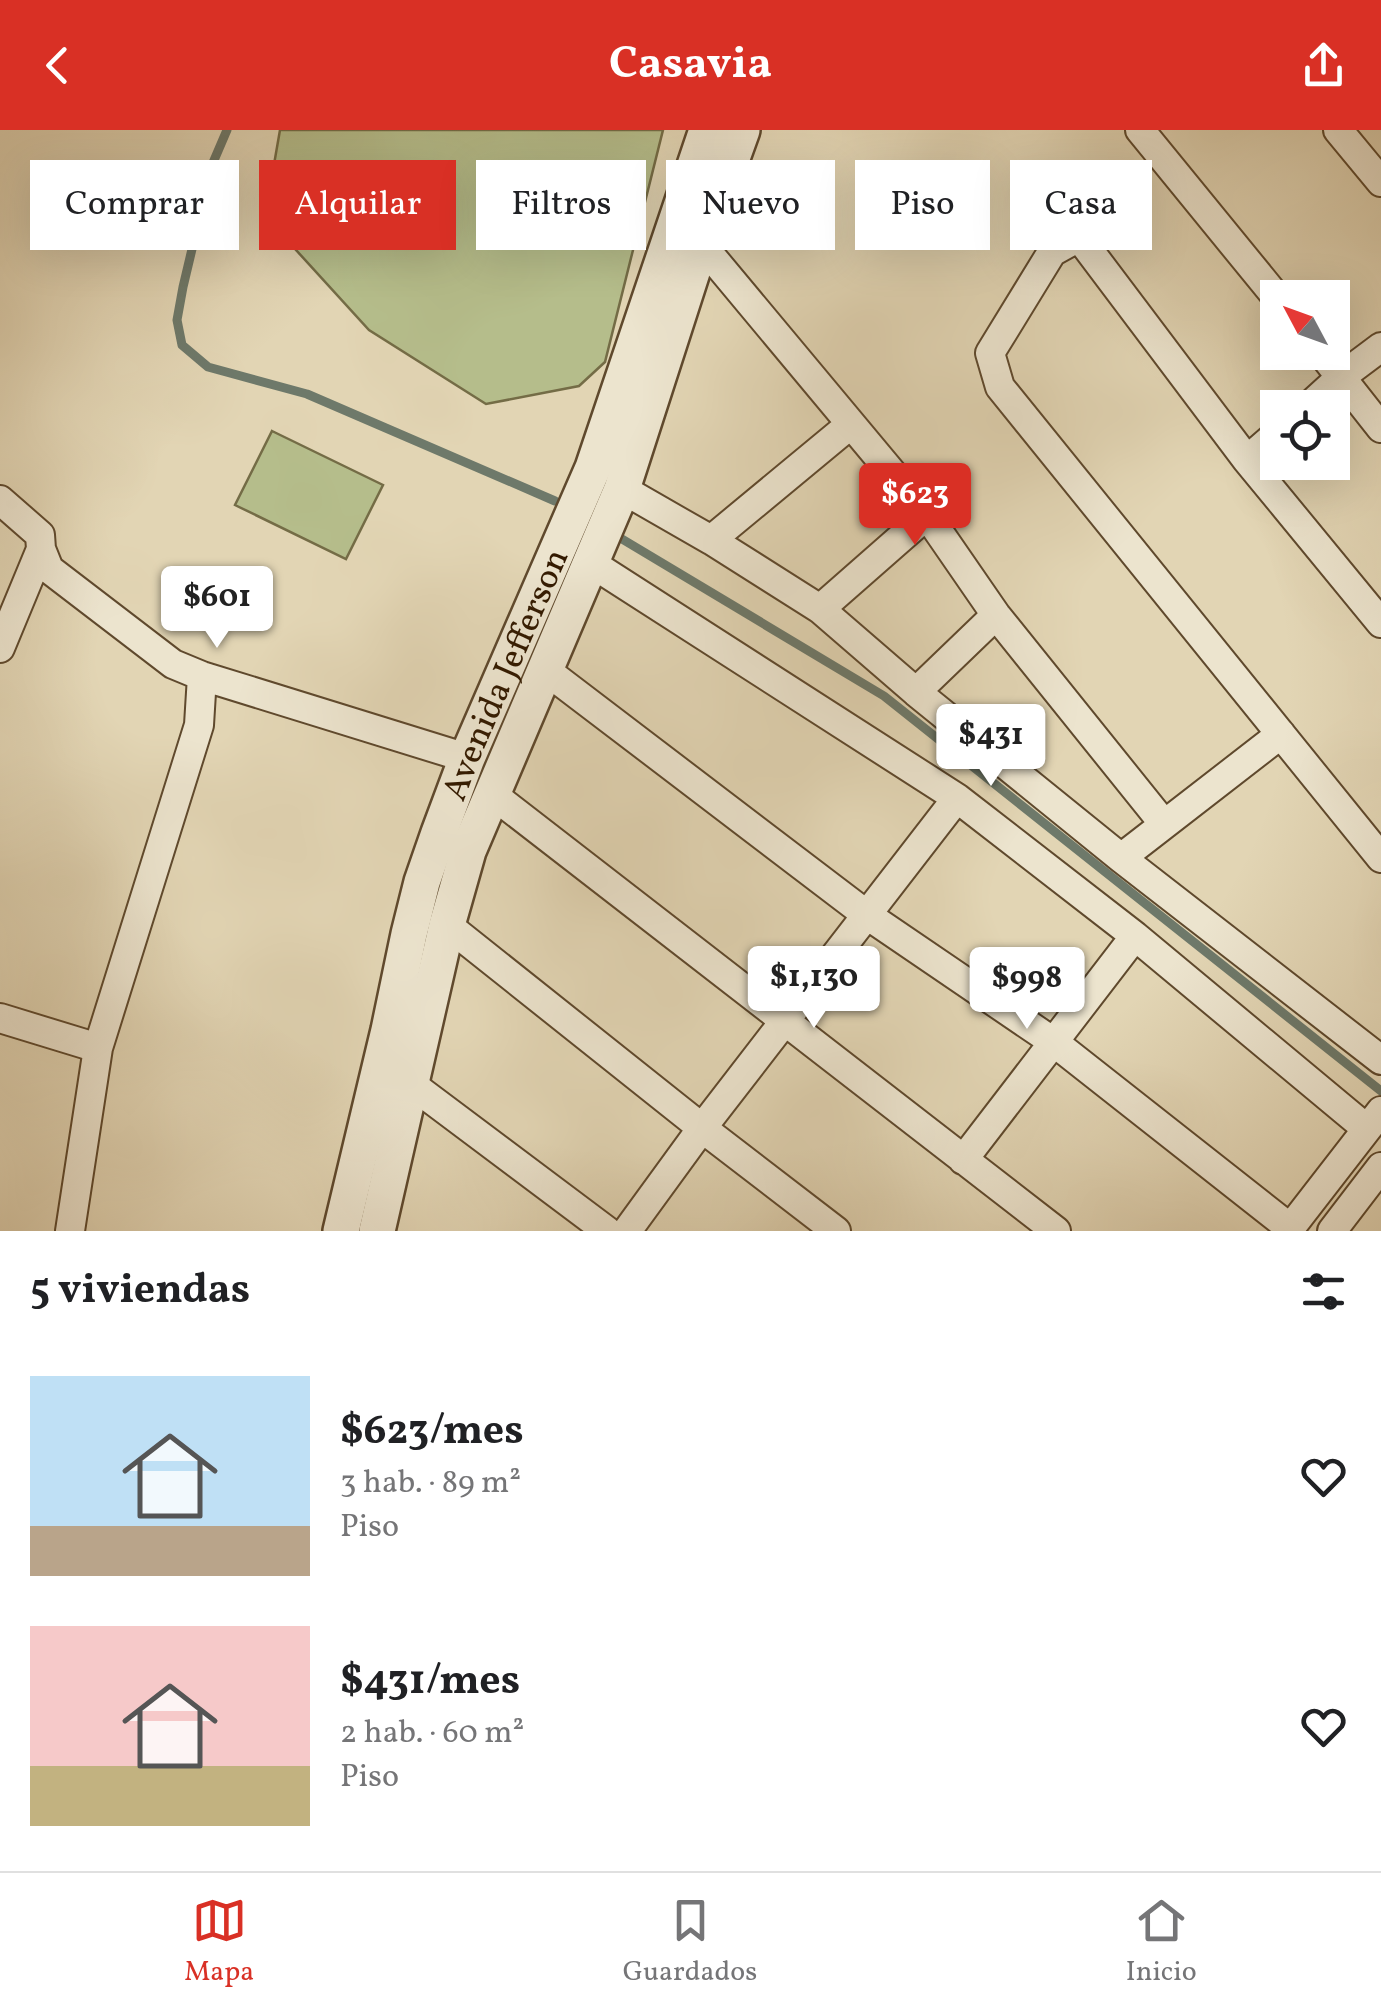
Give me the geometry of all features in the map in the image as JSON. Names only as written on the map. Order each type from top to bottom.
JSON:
[{"type":"street","name":"Avenida Jefferson","points":[[340,1231],[422,882],[468,758],[593,468],[707,130]]},
{"type":"street","name":"Avenida Jefferson","points":[[731,160],[742,130]]},
{"type":"street","points":[[1140,130],[1262,280]]},
{"type":"street","points":[[1338,130],[1381,182]]},
{"type":"street","points":[[1381,622],[1247,460],[1071,230],[1052,252],[990,353],[1000,386],[1381,858]]},
{"type":"street","name":"Avenida Jefferson","points":[[377,1231],[447,925],[468,851],[622,489],[699,250]]},
{"type":"street","points":[[706,250],[927,516],[996,615],[1164,824]]},
{"type":"street","points":[[1326,390],[1381,347]]},
{"type":"street","points":[[1334,370],[1381,428]]},
{"type":"street","points":[[712,540],[851,424]]},
{"type":"street","points":[[1247,460],[1260,449]]},
{"type":"street","points":[[622,489],[820,608],[916,692],[1121,858],[1381,1060]]},
{"type":"street","points":[[0,500],[40,535],[40,549],[0,648]]},
{"type":"street","points":[[820,608],[927,516]]},
{"type":"street","points":[[40,549],[49,569],[173,664],[468,758]]},
{"type":"street","points":[[544,669],[867,915],[1055,1043],[1289,1230],[1374,1120],[957,798],[590,563]]},
{"type":"street","points":[[916,692],[996,615]]},
{"type":"street","points":[[70,1231],[98,1048],[199,725],[202,676]]},
{"type":"street","points":[[1121,858],[1281,734]]},
{"type":"street","points":[[492,794],[1056,1231]]},
{"type":"street","points":[[627,1231],[957,798]]},
{"type":"street","points":[[447,925],[836,1231]]},
{"type":"street","points":[[963,1160],[1135,936]]},
{"type":"street","points":[[0,1018],[98,1048]]},
{"type":"street","points":[[411,1084],[608,1231]]},
{"type":"street","points":[[1332,1231],[1381,1167]]},
{"type":"green space","points":[[280,130],[663,130],[646,198],[646,160],[476,160],[476,250],[633,250],[605,362],[579,386],[486,404],[369,330],[296,250],[456,250],[456,160],[275,160]]},
{"type":"green space","points":[[272,431],[383,485],[346,559],[235,505]]},
{"type":"waterway","points":[[227,130],[212,165],[183,287],[177,320],[182,345],[208,367],[307,394],[555,501]]},
{"type":"waterway","points":[[622,539],[884,696],[1381,1091]]}]
